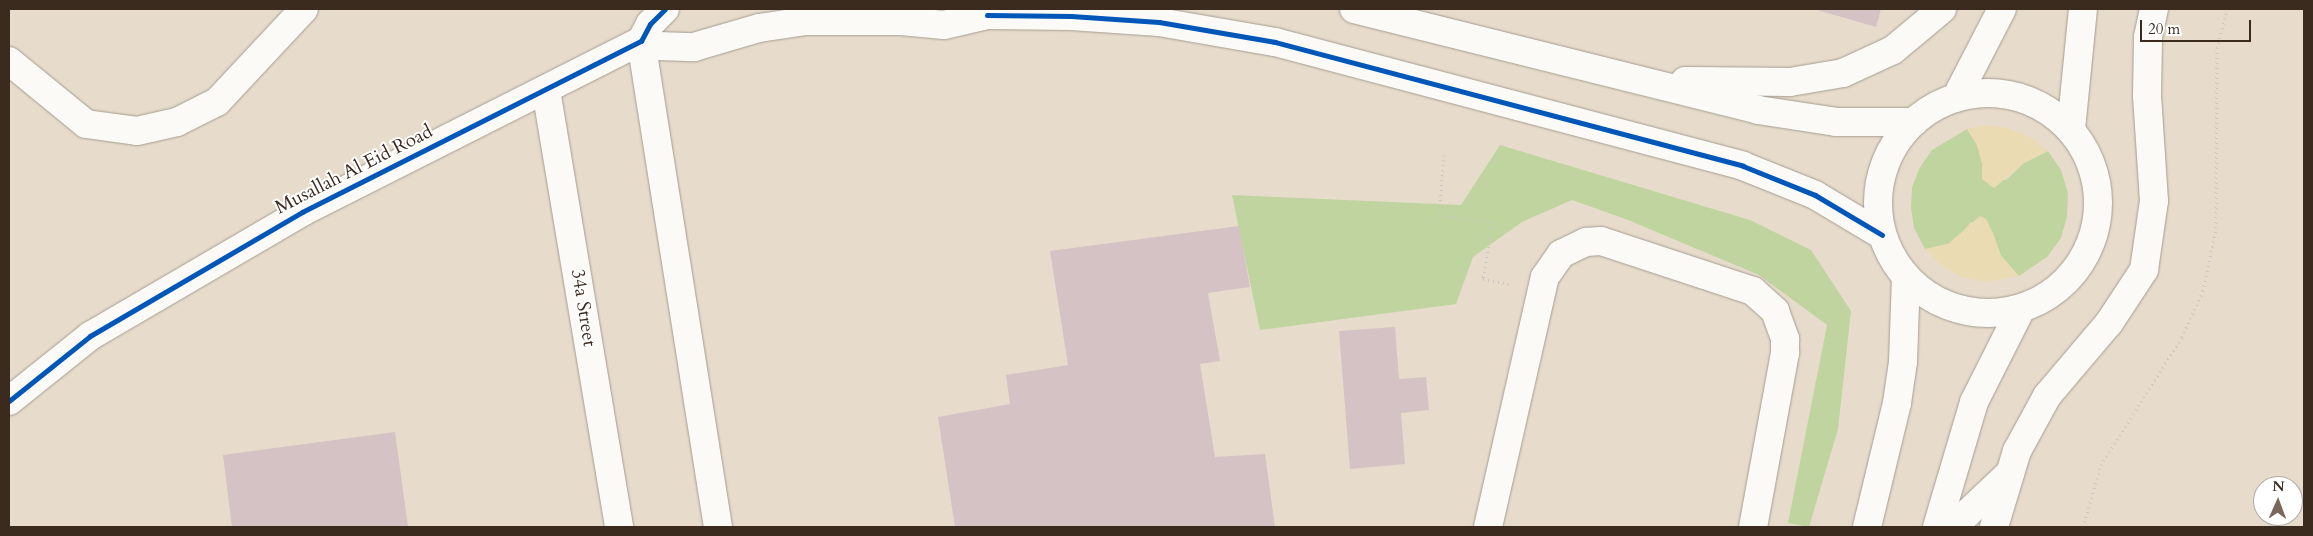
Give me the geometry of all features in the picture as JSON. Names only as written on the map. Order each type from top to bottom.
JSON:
[{"type":"street","points":[[9,61],[86,124],[138,131],[177,122],[216,102],[304,9]]},
{"type":"street","points":[[665,9],[650,24],[641,41],[718,527]]},
{"type":"street","points":[[873,9],[901,21]]},
{"type":"street","points":[[1354,9],[1415,17],[1638,81],[1797,117],[1836,122],[1914,122]]},
{"type":"street","points":[[1638,81],[1816,79],[1860,66],[1893,50],[1942,9]]},
{"type":"street","points":[[1956,98],[2002,9]]},
{"type":"street","points":[[2070,129],[2082,9]]},
{"type":"street","points":[[1994,527],[2017,451],[2047,396],[2110,323],[2144,270],[2154,201],[2147,96],[2148,37],[2154,9]]},
{"type":"street","points":[[641,41],[658,46],[694,47],[759,28],[806,21],[901,21],[944,25],[992,12],[1159,22],[1275,42],[1743,166],[1815,195],[1882,235]]},
{"type":"street","name":"Musallah Al Eid Road","points":[[9,401],[90,336],[302,212],[641,41]]},
{"type":"street","name":"34a Street","points":[[546,90],[619,527]]},
{"type":"street","points":[[1980,94],[2013,97],[2051,113],[2070,129],[2084,148],[2094,171],[2099,196],[2098,220],[2080,266],[2064,284],[2043,299],[2021,309],[1971,312],[1947,306],[1926,294],[1906,278],[1892,257],[1882,235],[1879,186],[1886,162],[1898,140],[1914,122],[1934,107],[1956,98],[1980,94]]},
{"type":"street","points":[[1488,527],[1545,277],[1561,254],[1586,242],[1601,241],[1753,291],[1775,311],[1782,324],[1785,353],[1753,527]]},
{"type":"street","points":[[1867,527],[1898,395],[1906,320],[1906,278]]},
{"type":"street","points":[[1937,527],[1974,402],[2021,309]]},
{"type":"street","points":[[1953,527],[2010,473]]},
{"type":"path","points":[[1444,155],[1439,214],[1493,222],[1483,279],[1522,286],[1524,273],[1545,277]]},
{"type":"green space","points":[[1967,129],[1977,145],[1982,163],[1982,179],[2006,180],[2024,163],[2048,151],[2061,170],[2068,193],[2067,216],[2061,238],[2047,257],[2019,276],[2001,256],[1986,219],[1970,223],[1961,235],[1948,244],[1925,249],[1914,228],[1911,208],[1912,187],[1920,167],[1932,150]]},
{"type":"green space","points":[[1500,145],[1750,220],[1811,250],[1851,311],[1838,429],[1809,527],[1788,523],[1827,325],[1759,275],[1628,220],[1572,200],[1522,222],[1473,257],[1456,304],[1260,330],[1232,195],[1461,205]]},
{"type":"sand","points":[[1988,125],[2008,128],[2030,137],[2048,151],[2024,163],[1994,188],[1982,179],[1982,163],[1977,145],[1967,129]]},
{"type":"sand","points":[[1980,216],[1986,219],[2001,256],[2019,276],[1984,282],[1961,277],[1941,265],[1925,249],[1948,244]]},
{"type":"building","points":[[1814,9],[1881,9],[1876,27]]},
{"type":"building","points":[[1239,226],[1250,287],[1208,293],[1220,361],[1200,364],[1215,457],[1265,454],[1275,527],[955,527],[938,417],[1010,404],[1006,375],[1068,365],[1050,251]]},
{"type":"building","points":[[1395,327],[1399,379],[1426,377],[1429,410],[1401,413],[1405,464],[1350,469],[1339,331]]},
{"type":"building","points":[[395,432],[408,527],[232,527],[223,455]]},
{"type":"cycle path","points":[[9,401],[90,336],[302,212],[641,41],[650,24],[665,9]]},
{"type":"cycle path","points":[[987,15],[1071,16],[1159,22],[1275,42],[1743,166],[1815,195],[1882,235]]}]
